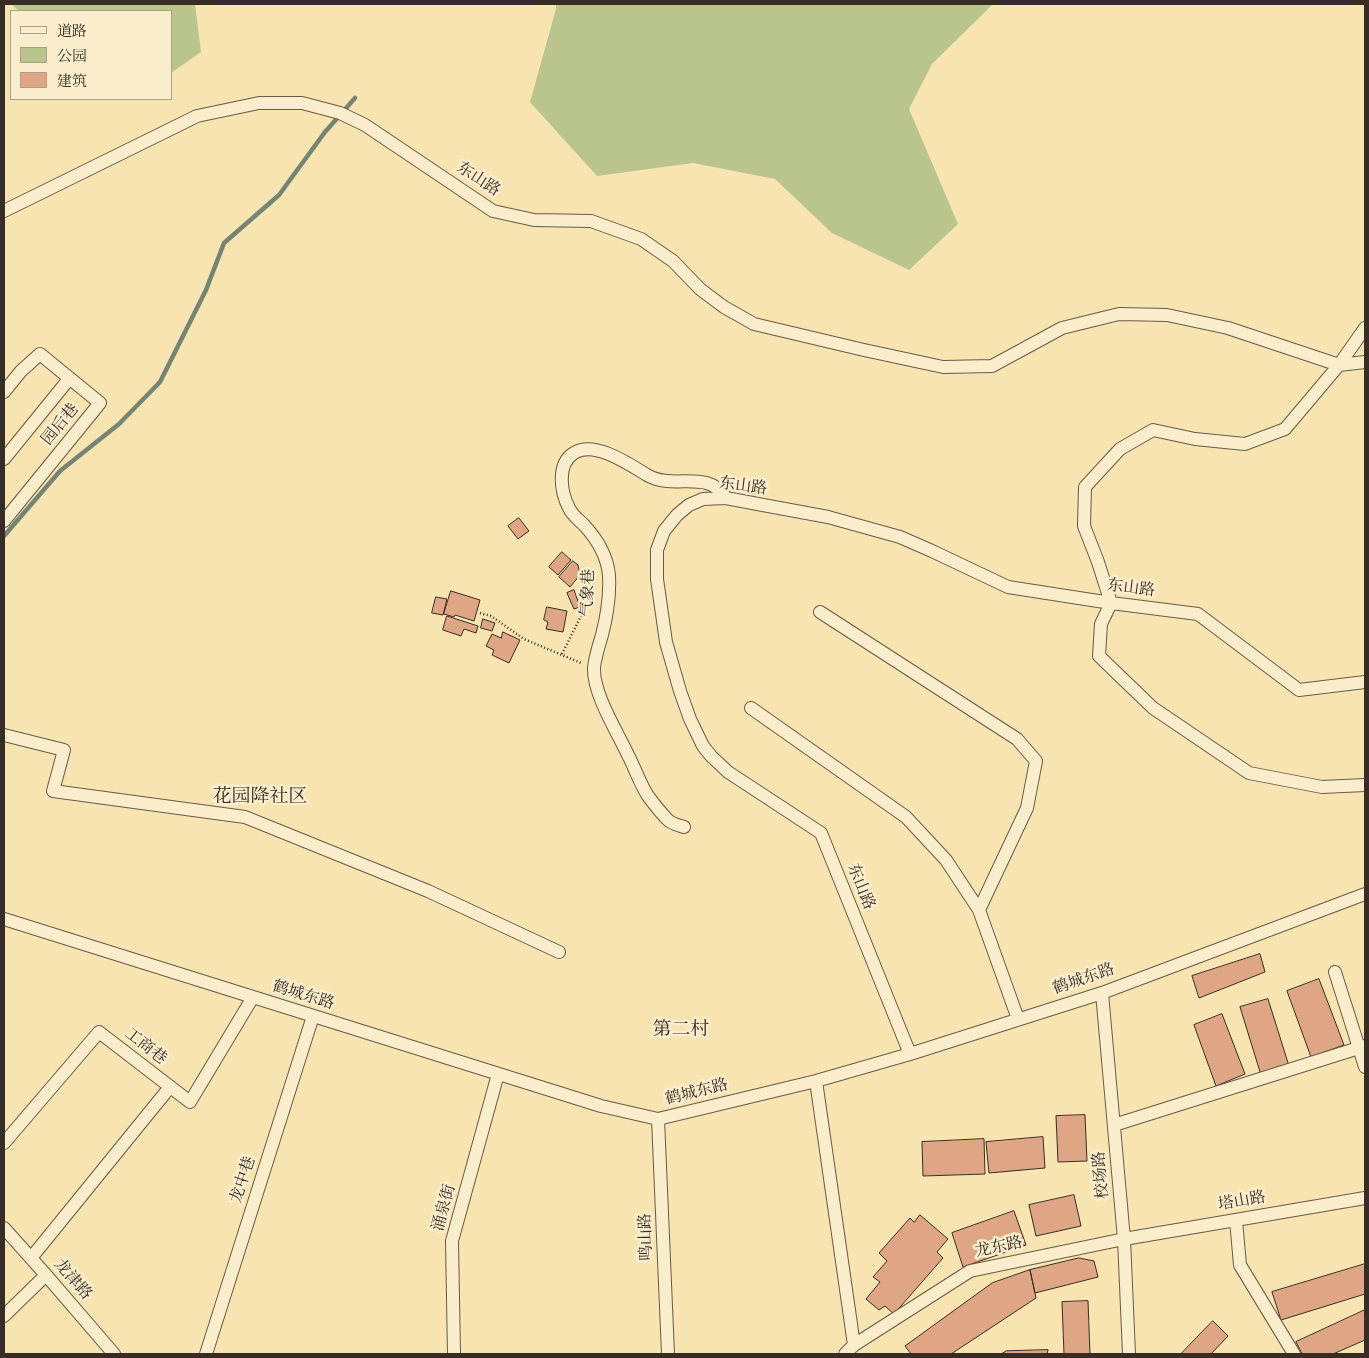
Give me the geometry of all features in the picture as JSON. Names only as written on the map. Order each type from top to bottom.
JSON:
[{"type":"street","name":"东山路","points":[[4,210],[198,116],[260,104],[302,103],[345,116],[365,125],[493,211],[534,220],[591,221],[641,239],[672,260],[700,289],[724,307],[754,324],[943,367],[992,366],[1062,328],[1120,314],[1167,315],[1228,328],[1339,365],[1365,362]]},
{"type":"street","points":[[1365,328],[1339,365],[1285,429],[1245,444],[1195,439],[1153,430],[1120,449],[1085,487],[1084,526],[1111,603],[1102,624],[1099,656],[1152,708],[1249,773],[1322,787],[1365,785]]},
{"type":"street","name":"园后巷","points":[[4,392],[21,371],[40,354],[100,403],[4,521]]},
{"type":"street","points":[[4,459],[70,379]]},
{"type":"street","name":"气象巷","points":[[684,827],[669,822],[647,795],[605,708],[595,678],[594,668],[606,612],[609,574],[605,554],[592,534],[570,510],[562,488],[563,468],[571,455],[578,450],[606,453],[650,477],[664,481],[705,482],[713,485],[721,490],[726,498]]},
{"type":"street","name":"东山路","points":[[910,1054],[821,833],[728,772],[703,746],[690,719],[666,642],[657,579],[657,550],[664,531],[677,515],[689,505],[703,499],[726,498],[828,517],[900,537],[1008,587],[1198,614],[1299,690],[1365,682]]},
{"type":"street","points":[[820,612],[1017,739],[1036,761],[1026,808],[979,910]]},
{"type":"street","points":[[751,708],[906,817],[946,860],[979,910],[1018,1019]]},
{"type":"street","points":[[4,735],[64,750],[53,791],[245,817],[428,891],[559,952]]},
{"type":"street","name":"鹤城东路","points":[[4,919],[601,1106],[658,1119],[816,1081],[910,1054],[1102,993],[1365,894]]},
{"type":"street","points":[[1335,972],[1362,1047],[1365,1068]]},
{"type":"street","name":"校场路","points":[[1102,993],[1124,1239],[1129,1354]]},
{"type":"street","name":"工商巷","points":[[4,1143],[100,1032],[190,1102],[253,997]]},
{"type":"street","name":"龙中巷","points":[[206,1354],[313,1016]]},
{"type":"street","points":[[1114,1125],[1362,1047]]},
{"type":"street","name":"涌泉街","points":[[454,1354],[452,1241],[498,1074]]},
{"type":"street","points":[[816,1081],[849,1350]]},
{"type":"street","points":[[31,1258],[170,1087]]},
{"type":"street","name":"鸣山路","points":[[658,1119],[668,1354]]},
{"type":"street","name":"塔山路","points":[[1124,1239],[1365,1198]]},
{"type":"street","points":[[1236,1220],[1240,1265],[1294,1354]]},
{"type":"street","name":"龙津路","points":[[4,1228],[114,1354]]},
{"type":"street","name":"龙东路","points":[[849,1350],[970,1271],[1124,1239]]},
{"type":"street","points":[[4,1316],[46,1275]]},
{"type":"path","points":[[562,654],[582,614],[585,604],[582,588]]},
{"type":"path","points":[[480,613],[492,616],[524,639],[594,668]]},
{"type":"green space","points":[[11,4],[195,4],[201,52],[172,72],[172,10],[18,10]]},
{"type":"green space","points":[[556,4],[993,4],[932,64],[909,109],[958,224],[909,270],[832,233],[775,179],[693,163],[597,176],[530,102]]},
{"type":"building","points":[[519,518],[529,531],[518,539],[508,526]]},
{"type":"building","points":[[562,552],[571,560],[558,575],[549,567]]},
{"type":"building","points":[[573,561],[578,565],[580,575],[570,587],[559,577]]},
{"type":"building","points":[[574,590],[580,607],[574,609],[567,593]]},
{"type":"building","points":[[451,591],[480,600],[474,621],[455,615],[454,617],[444,614]]},
{"type":"building","points":[[436,597],[447,599],[443,615],[432,613]]},
{"type":"building","points":[[547,607],[567,611],[563,632],[546,629],[548,622],[544,620]]},
{"type":"building","points":[[447,616],[478,626],[476,633],[464,629],[461,636],[443,630]]},
{"type":"building","points":[[483,619],[495,623],[492,631],[481,628]]},
{"type":"building","points":[[503,632],[520,640],[509,663],[492,655],[494,650],[486,646],[492,634],[501,638]]},
{"type":"building","points":[[1260,954],[1265,972],[1199,998],[1192,976]]},
{"type":"building","points":[[1319,979],[1344,1045],[1311,1057],[1287,991]]},
{"type":"building","points":[[1268,999],[1289,1066],[1261,1075],[1240,1007]]},
{"type":"building","points":[[1222,1014],[1245,1074],[1216,1086],[1194,1025]]},
{"type":"building","points":[[1085,1115],[1087,1161],[1058,1162],[1056,1116]]},
{"type":"building","points":[[1043,1137],[1045,1168],[989,1173],[986,1142]]},
{"type":"building","points":[[984,1139],[985,1174],[923,1176],[922,1142]]},
{"type":"building","points":[[1074,1195],[1081,1226],[1036,1236],[1029,1205]]},
{"type":"building","points":[[1014,1211],[1026,1245],[963,1267],[952,1233]]},
{"type":"building","points":[[920,1215],[948,1239],[937,1252],[943,1258],[894,1314],[885,1306],[879,1310],[866,1299],[880,1282],[873,1277],[887,1261],[879,1253],[910,1218],[914,1222]]},
{"type":"building","points":[[1079,1258],[1094,1261],[1098,1277],[1035,1293],[1030,1270]]},
{"type":"building","points":[[1365,1264],[1365,1294],[1281,1320],[1272,1292]]},
{"type":"building","points":[[1030,1270],[1036,1298],[951,1354],[911,1354],[905,1346],[992,1283]]},
{"type":"building","points":[[1088,1301],[1090,1354],[1064,1354],[1062,1302]]},
{"type":"building","points":[[1365,1310],[1365,1340],[1333,1354],[1302,1354],[1296,1342]]},
{"type":"building","points":[[1213,1321],[1228,1336],[1211,1354],[1181,1354]]},
{"type":"building","points":[[1048,1350],[1047,1354],[1001,1354],[1006,1351]]},
{"type":"waterway","points":[[4,536],[60,471],[119,424],[160,382],[206,290],[224,243],[279,195],[325,132],[355,98]]},
{"type":"district","name":"花园降社区","points":[[260,798]]},
{"type":"district","name":"第二村","points":[[681,1031]]}]
